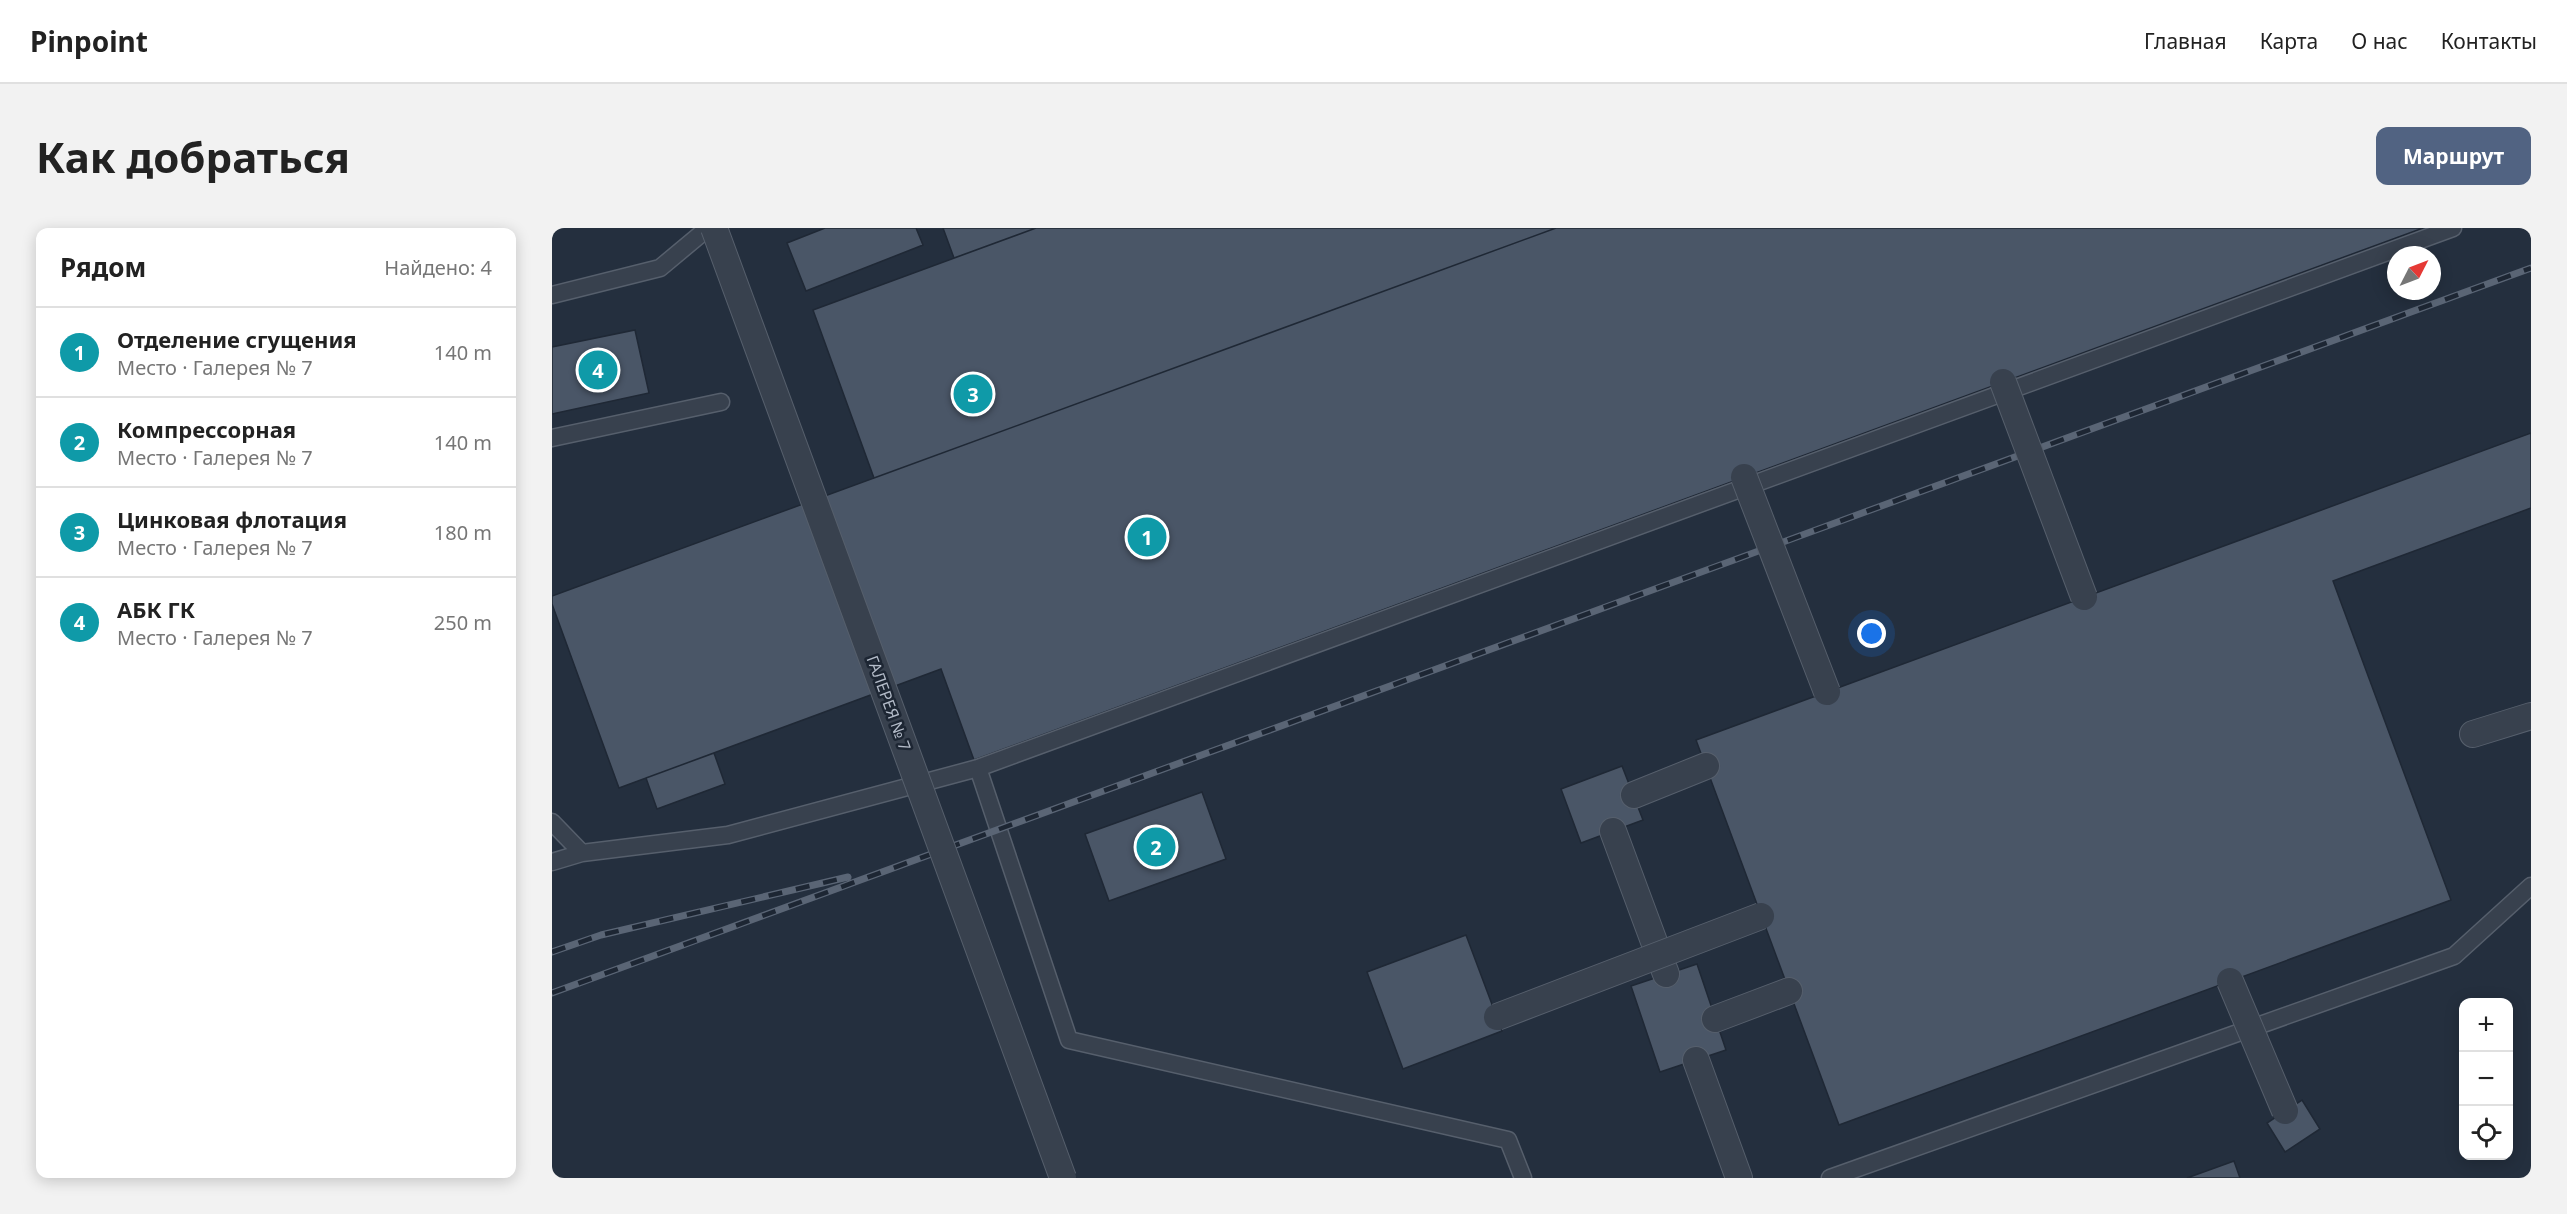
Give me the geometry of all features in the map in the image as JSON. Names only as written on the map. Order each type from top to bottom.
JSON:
[{"type":"street","name":"ГАЛЕРЕЯ № 7","points":[[714,228],[1064,1178]]},
{"type":"street","points":[[2003,382],[2084,597]]},
{"type":"street","points":[[1744,477],[1827,692]]},
{"type":"street","points":[[2473,735],[2531,716]]},
{"type":"street","points":[[1634,795],[1706,766]]},
{"type":"street","points":[[1613,831],[1666,974]]},
{"type":"street","points":[[1497,1017],[1761,916]]},
{"type":"street","points":[[2230,981],[2285,1111]]},
{"type":"street","points":[[1715,1019],[1789,992]]},
{"type":"street","points":[[1696,1060],[1739,1178]]},
{"type":"lane","points":[[552,295],[660,268],[708,228]]},
{"type":"lane","points":[[552,862],[582,853],[728,835],[978,768],[2453,228]]},
{"type":"lane","points":[[552,438],[721,402]]},
{"type":"lane","points":[[978,768],[1069,1040],[1508,1140],[1523,1178]]},
{"type":"lane","points":[[552,822],[582,853]]},
{"type":"lane","points":[[1830,1178],[2454,956],[2531,886]]},
{"type":"building","points":[[825,228],[916,228],[923,245],[806,291],[787,243]]},
{"type":"building","points":[[943,228],[1036,228],[954,258]]},
{"type":"building","points":[[1036,228],[1556,228],[874,478],[813,310]]},
{"type":"building","points":[[1556,228],[2423,228],[974,760],[941,669],[619,788],[552,604],[552,596]]},
{"type":"building","points":[[635,330],[649,393],[552,414],[552,347]]},
{"type":"building","points":[[2531,433],[2531,508],[2333,581],[2451,900],[1839,1125],[1696,740]]},
{"type":"building","points":[[714,753],[725,784],[657,809],[646,778]]},
{"type":"building","points":[[1622,766],[1643,820],[1581,843],[1561,789]]},
{"type":"building","points":[[1202,792],[1226,859],[1109,901],[1085,834]]},
{"type":"building","points":[[1466,935],[1502,1031],[1403,1069],[1367,972]]},
{"type":"building","points":[[1697,964],[1726,1050],[1660,1072],[1631,986]]},
{"type":"building","points":[[2302,1100],[2320,1129],[2285,1152],[2267,1123]]},
{"type":"building","points":[[2234,1161],[2240,1178],[2187,1178]]},
{"type":"railway","points":[[552,993],[2531,268]]},
{"type":"railway","points":[[552,952],[601,935],[848,877]]},
{"type":"place","name":"АБК ГК","points":[[598,370]]},
{"type":"place","name":"Цинковая флотация","points":[[973,394]]},
{"type":"place","name":"Отделение сгущения","points":[[1147,537]]},
{"type":"place","name":"Компрессорная","points":[[1156,847]]}]
